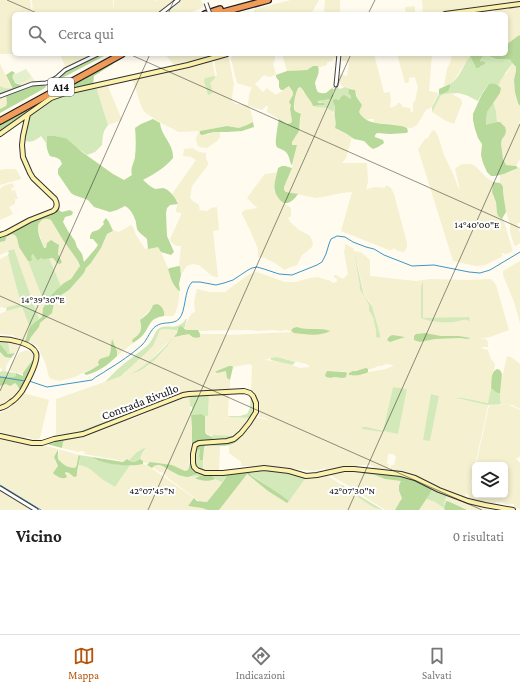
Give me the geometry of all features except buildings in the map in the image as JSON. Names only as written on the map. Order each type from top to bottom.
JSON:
[{"type":"highway","points":[[212,12],[253,0]]},
{"type":"highway","points":[[223,12],[268,0]]},
{"type":"highway","name":"A14","points":[[0,117],[111,56]]},
{"type":"highway","name":"A14","points":[[0,121],[118,56]]},
{"type":"street","points":[[163,12],[178,0]]},
{"type":"street","points":[[206,1],[209,12]]},
{"type":"street","points":[[460,12],[520,4]]},
{"type":"street","points":[[0,96],[32,84],[51,81],[62,72],[94,56]]},
{"type":"street","points":[[0,134],[51,98],[78,90],[188,65],[218,56]]},
{"type":"street","points":[[336,85],[339,56]]},
{"type":"street","points":[[0,235],[30,220],[55,210],[57,206],[55,199],[30,173],[23,157],[23,136],[28,114]]},
{"type":"street","points":[[0,339],[16,340],[28,346],[36,352],[37,355],[36,362],[21,392],[12,402],[0,408]]},
{"type":"street","name":"Contrada Rivullo","points":[[0,436],[32,443],[42,443],[83,434],[189,394],[244,391],[254,396],[256,407],[254,416],[241,434],[234,439],[199,443],[195,445],[193,463],[197,470],[205,473],[220,473],[264,468],[289,470],[306,476],[344,469],[354,469],[401,474],[415,478],[439,490],[468,501],[513,510]]},
{"type":"street","points":[[0,488],[36,510]]},
{"type":"shaded area","points":[[0,0],[30,0],[32,12],[12,12],[12,54],[0,54]]},
{"type":"shaded area","points":[[32,0],[113,0],[113,12],[33,12]]},
{"type":"shaded area","points":[[114,0],[177,0],[162,12],[113,12]]},
{"type":"shaded area","points":[[178,0],[201,0],[204,6],[192,12],[163,12]]},
{"type":"shaded area","points":[[291,0],[319,0],[312,12],[254,12],[255,9]]},
{"type":"shaded area","points":[[325,0],[340,0],[340,12],[324,12]]},
{"type":"shaded area","points":[[422,0],[520,0],[520,3],[449,12],[423,12]]},
{"type":"shaded area","points":[[520,5],[520,35],[508,44],[508,12],[495,12],[495,9]]},
{"type":"shaded area","points":[[415,6],[415,12],[406,12],[405,7]]},
{"type":"shaded area","points":[[61,56],[93,56],[66,69]]},
{"type":"shaded area","points":[[167,56],[212,56],[174,65]]},
{"type":"shaded area","points":[[224,56],[228,56],[234,84],[232,101],[236,104],[248,105],[252,87],[237,83],[231,58],[233,56],[275,56],[273,63],[276,75],[269,77],[264,75],[255,84],[263,92],[267,88],[276,95],[290,87],[294,94],[290,109],[291,123],[287,124],[267,112],[268,106],[262,110],[249,106],[253,122],[239,128],[227,126],[200,131],[207,135],[214,132],[220,132],[220,137],[217,141],[207,148],[199,147],[197,144],[196,138],[199,131],[179,132],[161,123],[143,110],[132,78],[161,71],[163,77],[162,71],[212,59],[215,76],[217,76],[214,59]]},
{"type":"shaded area","points":[[283,56],[338,56],[338,58],[333,58],[332,61],[327,62],[327,65],[320,67],[313,66],[307,70],[287,71]]},
{"type":"shaded area","points":[[339,56],[375,56],[384,93],[390,93],[391,108],[400,103],[403,107],[410,108],[411,112],[413,112],[413,103],[415,101],[418,87],[415,77],[409,78],[408,83],[405,83],[398,56],[432,56],[429,91],[438,93],[437,97],[432,107],[426,110],[417,125],[412,128],[392,124],[373,123],[374,119],[366,120],[361,117],[359,112],[362,105],[353,89],[342,86],[337,81],[338,74],[347,76],[349,62],[339,60]]},
{"type":"shaded area","points":[[452,56],[470,56],[452,83],[444,86],[447,69]]},
{"type":"shaded area","points":[[0,63],[12,88],[3,88],[0,86]]},
{"type":"shaded area","points":[[513,63],[516,67],[514,80],[518,103],[520,106],[520,159],[516,166],[506,165],[503,159],[501,143],[505,135],[500,122],[497,122],[493,102],[500,93],[501,88],[499,85],[503,75],[506,74]]},
{"type":"shaded area","points":[[32,77],[35,81],[34,83],[31,82],[20,86],[18,83]]},
{"type":"shaded area","points":[[107,84],[122,120],[108,125],[96,87]]},
{"type":"shaded area","points":[[300,87],[313,106],[327,108],[333,112],[335,117],[335,127],[337,130],[352,137],[346,158],[342,163],[367,163],[368,182],[366,189],[376,187],[385,188],[385,186],[391,188],[394,194],[407,243],[407,247],[404,252],[398,251],[394,248],[389,250],[341,231],[352,192],[316,198],[286,192],[284,190],[292,168],[297,145],[292,145],[292,142],[299,128],[301,114],[295,110],[294,103],[297,90]]},
{"type":"shaded area","points":[[445,94],[452,94],[461,99],[462,103],[454,124],[432,112],[440,97]]},
{"type":"shaded area","points":[[6,95],[6,106],[0,109],[0,96]]},
{"type":"shaded area","points":[[433,130],[438,136],[444,155],[460,189],[455,169],[464,164],[471,164],[475,166],[493,182],[492,192],[496,202],[497,213],[498,216],[502,219],[503,218],[513,251],[507,254],[501,253],[503,256],[485,265],[476,266],[453,261],[418,149]]},
{"type":"shaded area","points":[[193,148],[197,151],[204,153],[206,152],[208,165],[192,186],[190,198],[199,205],[200,212],[201,210],[207,211],[211,208],[217,207],[219,230],[213,231],[218,277],[212,276],[199,265],[193,264],[186,267],[181,275],[179,266],[181,246],[176,246],[170,239],[181,215],[181,213],[176,212],[178,203],[172,194],[196,160],[191,157],[183,156],[184,149]]},
{"type":"shaded area","points":[[520,167],[520,223],[517,223],[520,233],[520,243],[516,246],[514,245],[510,232],[510,224],[506,212],[503,187],[500,183],[500,175]]},
{"type":"shaded area","points":[[16,169],[21,179],[0,185],[0,170]]},
{"type":"shaded area","points":[[277,172],[274,189],[275,193],[291,208],[291,216],[288,218],[290,222],[299,230],[309,235],[313,244],[311,248],[302,255],[297,265],[285,270],[265,258],[258,257],[258,249],[242,214],[245,210],[258,208],[247,198],[264,175]]},
{"type":"shaded area","points":[[13,183],[14,187],[11,188],[12,191],[15,190],[18,199],[15,199],[15,204],[9,207],[13,214],[0,220],[0,189],[3,186]]},
{"type":"shaded area","points":[[43,219],[51,220],[78,261],[80,267],[71,279],[61,286],[49,258],[62,261],[58,254],[59,245],[53,241],[46,248],[44,248],[37,227]]},
{"type":"shaded area","points":[[131,225],[145,249],[158,247],[161,252],[171,275],[171,280],[179,291],[179,300],[176,312],[173,316],[164,316],[164,310],[161,306],[152,308],[140,320],[142,328],[140,334],[132,340],[133,343],[117,356],[114,343],[110,350],[109,356],[102,359],[100,365],[75,377],[59,381],[51,379],[40,350],[36,345],[30,343],[28,344],[16,339],[13,335],[0,334],[0,314],[22,307],[30,328],[28,332],[29,341],[39,327],[40,323],[52,313],[55,299],[70,289],[84,273],[101,248],[107,234],[113,232],[112,228],[119,232]]},
{"type":"shaded area","points":[[12,234],[17,238],[19,247],[28,261],[45,305],[43,308],[42,317],[39,319],[14,249],[0,255],[0,242],[5,241],[7,236]]},
{"type":"shaded area","points":[[345,244],[353,248],[354,251],[362,253],[370,260],[370,276],[416,281],[430,279],[491,279],[496,285],[509,330],[480,339],[486,339],[488,342],[488,347],[481,348],[488,350],[491,359],[495,364],[492,373],[489,403],[463,398],[458,399],[488,404],[476,462],[472,462],[472,478],[469,492],[472,481],[472,498],[508,498],[508,462],[477,462],[489,406],[495,404],[508,405],[501,404],[499,397],[507,356],[511,357],[520,364],[520,409],[509,405],[520,410],[520,456],[516,459],[520,463],[520,509],[514,508],[514,504],[507,505],[502,502],[493,503],[490,505],[468,499],[469,495],[465,494],[467,499],[413,475],[390,471],[391,465],[394,465],[396,457],[393,454],[388,455],[387,464],[389,464],[387,471],[376,470],[371,465],[359,465],[353,468],[325,472],[325,468],[315,471],[294,469],[293,471],[241,466],[241,462],[229,453],[229,446],[237,441],[255,416],[257,418],[269,420],[259,417],[260,407],[251,391],[252,366],[250,364],[233,367],[229,366],[219,370],[211,377],[217,373],[227,371],[227,378],[230,380],[230,391],[179,395],[175,394],[155,402],[155,404],[150,405],[150,407],[133,413],[131,411],[64,437],[64,434],[56,435],[56,399],[124,374],[132,364],[153,346],[159,332],[162,329],[175,330],[177,332],[176,335],[182,336],[189,333],[200,335],[292,332],[322,334],[329,331],[293,328],[291,331],[189,331],[184,327],[192,313],[195,312],[194,302],[197,289],[209,292],[225,292],[248,275],[256,272],[285,282],[296,282],[318,277],[329,280],[333,283],[337,281],[334,275],[343,279],[348,274],[344,252]],"holes":[[[355,256],[364,294],[359,289],[360,287]],[[367,299],[372,306],[380,334],[377,337],[373,317],[369,307],[370,305]],[[469,317],[469,320],[464,319],[454,322],[424,319]],[[419,333],[471,338],[435,339],[420,342]],[[171,341],[162,353],[147,367],[132,373],[149,362],[166,344]],[[277,357],[307,364],[310,367],[300,368],[283,362],[264,360]],[[386,364],[393,365],[386,369],[368,372],[364,375],[357,374],[352,376],[349,373]],[[329,371],[344,371],[347,373],[346,377],[344,378],[333,377]],[[393,387],[407,389],[398,434],[383,431]],[[432,394],[439,396],[430,441],[423,439]]]},
{"type":"shaded area","points":[[8,255],[21,304],[6,308],[0,307],[0,259]]},
{"type":"shaded area","points":[[520,261],[520,323],[514,302],[503,275],[503,271]]},
{"type":"shaded area","points":[[8,341],[21,344],[15,353],[10,354]]},
{"type":"shaded area","points":[[27,350],[34,355],[34,357],[23,374],[10,371],[11,364],[19,353]]},
{"type":"shaded area","points":[[0,352],[5,357],[11,358],[6,366],[6,372],[2,371],[0,368]]},
{"type":"shaded area","points":[[15,383],[20,390],[14,398],[0,407],[0,386]]},
{"type":"shaded area","points":[[21,393],[49,400],[40,438],[35,440],[28,437],[23,438],[0,434],[0,413],[10,408]]},
{"type":"shaded area","points":[[229,393],[228,417],[250,419],[236,436],[209,435],[205,431],[205,416],[208,416],[209,394]]},
{"type":"shaded area","points":[[189,395],[192,438],[188,470],[185,471],[168,465],[150,462],[148,464],[143,462],[140,459],[146,447],[137,452],[129,460],[127,459],[124,461],[84,454],[85,452],[62,448],[63,442],[67,440],[81,437],[81,435],[121,421],[133,419],[152,411],[151,409]]},
{"type":"shaded area","points":[[0,438],[16,441],[21,444],[42,445],[58,449],[79,455],[76,467],[72,468],[62,464],[58,459],[59,450],[57,449],[54,457],[58,466],[56,476],[64,479],[66,472],[75,477],[79,465],[92,469],[96,474],[115,487],[130,465],[147,465],[194,498],[189,506],[208,510],[42,510],[34,505],[32,506],[0,486]]},
{"type":"shaded area","points":[[216,445],[220,446],[219,471],[203,471],[204,448]]},
{"type":"shaded area","points":[[156,465],[165,467],[184,477],[197,477],[195,478],[200,480],[215,479],[222,482],[207,502],[199,501],[168,478],[164,473],[152,467]]},
{"type":"shaded area","points":[[354,470],[385,479],[402,481],[398,488],[402,498],[395,510],[385,510],[351,487],[328,474],[336,471]]},
{"type":"shaded area","points":[[246,474],[287,503],[307,476],[325,474],[342,485],[341,487],[379,510],[219,510]]},
{"type":"shaded area","points":[[0,489],[26,506],[31,510],[0,510]]},
{"type":"shaded area","points":[[448,494],[509,510],[467,510],[451,502],[445,502]]},
{"type":"shaded area","points":[[426,499],[437,503],[445,510],[419,510]]},
{"type":"green space","points":[[520,35],[520,106],[515,92],[514,80],[516,67],[510,60],[496,59],[488,56],[508,56],[508,43]]},
{"type":"green space","points":[[96,56],[104,56],[60,79],[62,73]]},
{"type":"green space","points":[[470,56],[476,68],[481,67],[485,63],[480,62],[483,56],[488,56],[495,59],[506,59],[513,63],[499,85],[489,84],[478,101],[458,93],[445,94],[440,97],[432,112],[432,107],[439,94],[447,91],[450,84],[459,75]]},
{"type":"green space","points":[[470,56],[483,56],[480,61],[485,62],[485,64],[476,68]]},
{"type":"green space","points":[[113,62],[113,64],[94,76],[93,85],[58,94],[57,92]]},
{"type":"green space","points":[[313,66],[318,66],[319,69],[315,83],[318,91],[320,93],[326,93],[332,88],[334,90],[334,96],[331,99],[317,101],[319,103],[324,103],[325,105],[313,106],[302,89],[300,87],[298,88],[294,109],[301,114],[299,131],[292,142],[292,145],[297,145],[292,165],[286,153],[277,147],[276,143],[279,119],[287,124],[291,123],[292,121],[290,109],[291,105],[289,102],[293,92],[289,86],[281,90],[276,75],[287,71],[307,70]]},
{"type":"green space","points":[[26,69],[32,77],[20,83],[13,80],[13,75]]},
{"type":"green space","points":[[12,71],[15,73],[13,75],[15,83],[21,85],[14,91],[6,75]]},
{"type":"green space","points":[[215,76],[210,83],[212,89],[210,90],[213,93],[208,95],[204,81],[205,78]]},
{"type":"green space","points":[[31,82],[34,83],[0,95],[0,86],[4,88],[11,88]]},
{"type":"green space","points":[[450,84],[448,91],[439,94],[439,89]]},
{"type":"green space","points":[[489,84],[496,84],[501,88],[500,93],[487,112],[486,125],[500,122],[505,127],[505,135],[501,143],[503,159],[506,165],[516,166],[518,168],[495,176],[491,176],[487,172],[483,163],[481,155],[482,144],[478,138],[473,120],[473,114],[482,94]]},
{"type":"green space","points":[[30,85],[46,86],[45,88],[0,113],[0,109],[6,106],[7,103],[6,95]]},
{"type":"green space","points":[[334,86],[340,89],[345,87],[351,89],[348,93],[351,96],[351,99],[347,97],[339,100],[337,99],[333,102],[335,107],[333,112],[327,108],[314,106],[325,105],[324,103],[317,101],[331,99],[334,96],[334,88],[332,88]]},
{"type":"green space","points":[[96,87],[108,125],[104,132],[102,145],[95,152],[87,155],[66,138],[47,136],[46,143],[41,136],[30,142],[23,138],[28,120],[32,113],[55,98]]},
{"type":"green space","points":[[349,89],[355,90],[356,96],[362,105],[359,112],[368,121],[401,126],[407,128],[408,132],[390,134],[377,133],[375,137],[383,140],[384,143],[373,149],[364,141],[354,139],[335,128],[335,107],[333,100],[339,100],[344,95],[351,99],[351,96],[348,93]]},
{"type":"green space","points":[[493,102],[497,122],[486,126],[487,112]]},
{"type":"green space","points":[[24,110],[26,112],[24,114],[0,131],[0,123]]},
{"type":"green space","points":[[153,119],[160,123],[161,128],[172,148],[173,158],[163,168],[143,180],[151,187],[156,189],[163,188],[168,190],[178,204],[170,205],[167,208],[166,213],[167,236],[174,252],[171,255],[161,252],[158,247],[148,249],[147,239],[137,229],[133,215],[127,207],[125,206],[110,212],[94,207],[88,200],[71,193],[58,174],[58,169],[62,164],[58,158],[50,156],[46,142],[47,136],[66,138],[82,152],[124,180],[132,175],[132,168],[135,159],[135,128]]},
{"type":"green space","points":[[253,122],[254,127],[242,131],[200,134],[200,131],[227,126],[239,128]]},
{"type":"green space","points":[[282,166],[292,168],[284,190],[286,192],[298,194],[292,201],[287,203],[280,200],[275,189],[278,168]]},
{"type":"green space","points":[[493,182],[500,183],[503,187],[506,212],[502,219],[497,213],[496,202],[492,192]]},
{"type":"green space","points":[[57,209],[62,212],[70,210],[73,212],[72,215],[65,217],[63,222],[82,254],[84,262],[98,245],[93,239],[90,239],[92,232],[99,230],[104,224],[103,222],[106,218],[113,231],[107,234],[101,248],[84,273],[69,290],[55,299],[52,313],[40,323],[39,327],[27,343],[25,341],[29,329],[42,317],[43,308],[52,294],[71,279],[80,266],[51,220],[44,219],[39,223],[38,233],[44,248],[46,248],[47,243],[51,240],[59,245],[58,254],[62,262],[60,264],[53,258],[41,258],[37,260],[33,254],[31,256],[32,260],[28,261],[19,247],[15,235],[12,234],[7,236],[5,241],[0,242],[0,236]]},
{"type":"green space","points":[[14,249],[39,319],[30,328],[22,307],[6,311],[7,307],[21,304],[8,255],[8,251]]},
{"type":"green space","points":[[33,254],[37,260],[41,258],[49,258],[61,286],[52,294],[45,305],[28,261]]},
{"type":"green space","points":[[355,255],[364,296],[359,288]]},
{"type":"green space","points":[[179,266],[181,275],[179,284],[180,291],[173,283],[168,269]]},
{"type":"green space","points":[[423,281],[423,318],[469,317],[470,321],[463,320],[442,322],[421,318],[421,287]]},
{"type":"green space","points":[[365,297],[372,306],[380,338],[376,337],[373,317]]},
{"type":"green space","points":[[157,304],[163,308],[164,316],[153,320],[143,335],[133,343],[132,340],[141,330],[140,320],[148,313],[153,305]]},
{"type":"green space","points":[[186,319],[184,329],[182,327],[177,329],[177,331],[164,329],[160,330],[153,346],[149,350],[121,376],[105,382],[117,370],[148,345],[158,329],[165,326],[179,325]]},
{"type":"green space","points":[[181,326],[186,330],[198,330],[200,337],[197,338],[189,334],[174,337],[178,328]]},
{"type":"green space","points":[[297,327],[330,331],[312,335],[294,333],[291,331],[293,328]]},
{"type":"green space","points":[[425,333],[441,336],[471,338],[435,339],[420,342],[414,340],[414,336],[416,334]]},
{"type":"green space","points":[[392,335],[405,337],[390,342],[387,340]]},
{"type":"green space","points":[[174,337],[155,360],[143,369],[130,374],[148,362]]},
{"type":"green space","points":[[112,339],[117,351],[117,356],[103,368],[86,375],[84,373],[99,365],[98,362],[100,359],[109,356]]},
{"type":"green space","points":[[0,341],[8,341],[10,354],[7,353],[0,344]]},
{"type":"green space","points":[[0,344],[8,354],[15,353],[11,358],[5,357],[0,352]]},
{"type":"green space","points":[[277,357],[296,362],[293,365],[271,360],[271,358]]},
{"type":"green space","points":[[34,358],[31,368],[20,390],[15,383],[10,386],[6,384],[0,386],[0,376],[14,377],[16,373],[23,376],[23,373]]},
{"type":"green space","points":[[229,366],[233,367],[230,380],[227,378],[226,371],[215,372],[219,370]]},
{"type":"green space","points":[[366,368],[368,369],[368,372],[366,373],[349,375],[349,373],[353,371]]},
{"type":"green space","points":[[497,369],[500,370],[502,374],[500,393],[497,393],[491,388],[492,374]]},
{"type":"green space","points":[[327,371],[347,373],[345,378],[329,378],[325,375]]},
{"type":"green space","points":[[0,372],[16,373],[16,375],[14,377],[0,376]]},
{"type":"green space","points":[[393,387],[407,389],[398,434],[383,431]]},
{"type":"green space","points":[[491,388],[497,393],[500,393],[501,404],[488,405],[456,398],[488,403]]},
{"type":"green space","points":[[209,394],[208,416],[201,414],[191,415],[190,412],[192,411],[192,407],[190,406],[189,395]]},
{"type":"green space","points":[[431,394],[439,396],[430,441],[423,440]]},
{"type":"green space","points":[[251,396],[253,399],[254,408],[250,419],[228,417],[247,414],[250,408]]},
{"type":"green space","points":[[131,411],[133,413],[85,432],[68,435],[83,430]]},
{"type":"green space","points":[[201,414],[205,416],[206,434],[212,437],[213,440],[192,445],[191,415]]},
{"type":"green space","points":[[361,427],[366,427],[383,431],[363,429]]},
{"type":"green space","points":[[81,435],[81,437],[64,441],[62,448],[47,444],[51,441]]},
{"type":"green space","points":[[211,436],[236,436],[226,440],[212,441]]},
{"type":"green space","points":[[240,438],[233,444],[224,446],[205,446],[203,460],[200,460],[200,450],[196,449],[197,445],[234,441]]},
{"type":"green space","points":[[146,447],[140,459],[133,462],[129,460],[137,452]]},
{"type":"green space","points":[[195,448],[200,450],[199,458],[203,460],[203,471],[195,465]]},
{"type":"green space","points":[[58,449],[58,459],[63,464],[70,467],[75,468],[79,455],[80,456],[77,476],[74,477],[66,472],[67,477],[62,478],[53,473],[58,466],[54,457]]},
{"type":"green space","points":[[79,455],[92,457],[96,460],[107,463],[130,465],[115,487],[100,478],[88,468],[79,465]]},
{"type":"green space","points":[[191,456],[192,465],[198,471],[228,474],[222,482],[212,477],[191,477],[195,475],[190,463]]},
{"type":"green space","points":[[92,457],[123,462],[127,459],[134,462],[140,459],[143,461],[143,464],[116,465],[96,460]]},
{"type":"green space","points":[[150,462],[172,465],[185,471],[188,470],[190,463],[197,472],[189,477],[183,476],[161,466],[156,465],[152,468],[147,465]]},
{"type":"green space","points":[[264,469],[307,476],[289,501],[250,474],[250,472]]},
{"type":"green space","points":[[354,470],[407,476],[433,488],[419,510],[395,510],[402,498],[399,491],[401,481],[385,479]]},
{"type":"green space","points":[[250,472],[252,476],[289,501],[287,503],[268,491],[247,474],[219,510],[208,510],[188,506],[194,498],[197,501],[207,502],[228,474]]},
{"type":"green space","points":[[200,476],[212,476],[215,479],[205,481],[195,478]]},
{"type":"green space","points":[[342,485],[383,510],[368,504],[341,487]]},
{"type":"green space","points":[[433,488],[448,494],[445,500],[444,508],[435,502],[426,499]]},
{"type":"green space","points":[[446,501],[467,510],[445,510],[444,508]]},
{"type":"waterway","points":[[29,381],[47,387],[92,380],[121,361],[144,343],[156,326],[177,321],[183,311],[189,286],[192,282],[216,285],[233,280],[248,270],[257,267],[279,274],[292,275],[322,262],[331,239],[337,236],[345,237],[353,242],[374,249],[384,255],[412,266],[434,265],[480,273],[490,270],[520,252]]},
{"type":"waterway","points":[[0,377],[25,381]]},
{"type":"waterway","points":[[0,485],[41,510]]}]
